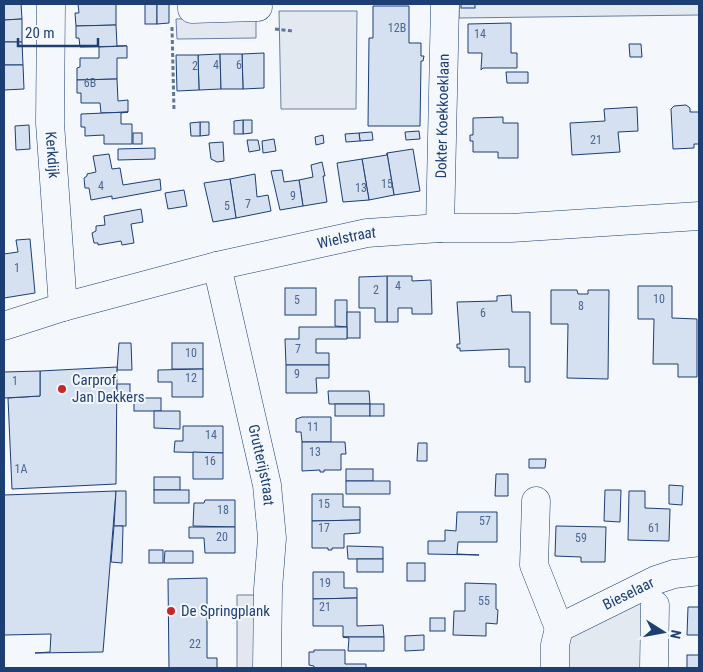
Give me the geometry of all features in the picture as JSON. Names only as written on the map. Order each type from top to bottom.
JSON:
[{"type":"street","name":"Kerkdijk","points":[[51,4],[50,123],[63,307]]},
{"type":"street","points":[[192,4],[192,9],[258,7]]},
{"type":"street","name":"Dokter Koekkoeklaan","points":[[440,228],[445,4]]},
{"type":"street","name":"Wielstraat","points":[[4,326],[63,307],[217,266],[367,233],[440,228],[511,228],[699,216]]},
{"type":"street","name":"Grutterijstraat","points":[[217,266],[267,485],[272,538],[268,590],[267,668]]},
{"type":"street","points":[[536,501],[534,565],[559,628],[555,645],[554,668]]},
{"type":"street","name":"Bieselaar","points":[[559,628],[656,580],[674,574],[699,571]]},
{"type":"street","name":"Bieselaar","points":[[654,668],[655,605]]},
{"type":"path","points":[[172,23],[174,111]]},
{"type":"shaded area","points":[[459,4],[699,4],[699,15],[459,18]]},
{"type":"shaded area","points":[[279,11],[357,11],[356,109],[281,109]]},
{"type":"shaded area","points":[[256,17],[256,38],[177,39],[176,19]]},
{"type":"shaded area","points":[[237,595],[257,595],[256,668],[237,668]]},
{"type":"shaded area","points":[[650,596],[648,668],[565,668],[569,633]]},
{"type":"building","points":[[4,4],[21,4],[22,19],[4,20]]},
{"type":"building","points":[[78,4],[116,4],[116,25],[76,26],[75,13],[79,13]]},
{"type":"building","points":[[145,4],[157,4],[157,24],[145,24]]},
{"type":"building","points":[[157,4],[169,4],[169,23],[157,24]]},
{"type":"building","points":[[461,4],[475,4],[475,8],[461,8]]},
{"type":"building","points":[[373,6],[409,6],[409,43],[421,43],[421,56],[424,56],[423,61],[421,61],[420,126],[368,126],[369,38],[373,38]]},
{"type":"building","points":[[22,19],[22,42],[4,42],[4,20]]},
{"type":"building","points":[[511,23],[511,53],[517,53],[517,68],[483,68],[481,70],[482,53],[468,53],[468,24]]},
{"type":"building","points":[[116,25],[117,46],[127,46],[80,47],[79,38],[76,38],[76,26]]},
{"type":"building","points":[[4,42],[22,42],[23,65],[4,65]]},
{"type":"building","points":[[629,44],[641,44],[642,57],[630,57]]},
{"type":"building","points":[[127,46],[127,58],[117,58],[117,79],[77,80],[77,68],[80,67],[80,58],[99,58],[99,47]]},
{"type":"building","points":[[264,53],[264,88],[243,89],[242,54]]},
{"type":"building","points":[[220,54],[221,89],[199,90],[198,55]]},
{"type":"building","points":[[220,54],[242,54],[243,89],[221,89]]},
{"type":"building","points":[[176,55],[198,55],[199,90],[177,91]]},
{"type":"building","points":[[4,65],[23,65],[24,89],[4,90]]},
{"type":"building","points":[[506,72],[528,72],[528,83],[507,83]]},
{"type":"building","points":[[117,79],[118,101],[128,100],[128,112],[101,113],[100,103],[81,103],[81,93],[77,93],[77,80]]},
{"type":"building","points":[[686,105],[690,108],[690,112],[699,112],[699,144],[694,144],[694,148],[673,149],[671,109],[674,106]]},
{"type":"building","points":[[637,107],[638,131],[618,132],[620,152],[572,155],[570,123],[605,121],[604,109]]},
{"type":"building","points":[[128,112],[121,113],[121,124],[132,124],[132,144],[104,144],[104,135],[85,136],[85,127],[81,127],[81,114]]},
{"type":"building","points":[[503,117],[503,123],[518,123],[518,158],[498,158],[498,152],[473,152],[473,141],[470,141],[470,135],[473,135],[473,118]]},
{"type":"building","points":[[243,120],[252,120],[252,133],[243,134]]},
{"type":"building","points":[[243,120],[243,134],[234,134],[234,121]]},
{"type":"building","points":[[200,122],[209,122],[209,135],[200,136]]},
{"type":"building","points":[[200,122],[200,136],[191,136],[190,123]]},
{"type":"building","points":[[29,125],[30,149],[16,150],[15,126]]},
{"type":"building","points":[[419,131],[420,139],[406,140],[405,132]]},
{"type":"building","points":[[372,132],[373,140],[360,141],[359,133]]},
{"type":"building","points":[[133,133],[142,133],[142,144],[133,144]]},
{"type":"building","points":[[359,133],[360,141],[346,142],[345,134]]},
{"type":"building","points":[[323,135],[324,143],[316,145],[315,137]]},
{"type":"building","points":[[274,139],[276,151],[263,153],[262,141]]},
{"type":"building","points":[[247,140],[258,140],[260,150],[249,152]]},
{"type":"building","points":[[223,142],[224,161],[217,162],[211,159],[209,143]]},
{"type":"building","points":[[155,148],[155,159],[118,160],[118,149]]},
{"type":"building","points":[[413,149],[420,191],[394,195],[387,153]]},
{"type":"building","points":[[387,153],[394,195],[369,200],[362,159],[387,155]]},
{"type":"building","points":[[109,154],[112,169],[120,168],[123,185],[160,179],[161,190],[112,199],[112,196],[91,200],[89,188],[85,188],[84,178],[87,174],[96,172],[93,156]]},
{"type":"building","points":[[362,159],[369,200],[343,202],[337,163]]},
{"type":"building","points":[[322,162],[327,202],[303,206],[299,180],[313,177],[311,165]]},
{"type":"building","points":[[282,170],[284,182],[299,180],[303,206],[280,210],[271,171]]},
{"type":"building","points":[[255,174],[257,197],[268,195],[271,211],[236,218],[230,179]]},
{"type":"building","points":[[230,179],[236,218],[213,222],[204,183]]},
{"type":"building","points":[[184,190],[187,206],[168,209],[165,193]]},
{"type":"building","points":[[141,209],[143,222],[131,224],[134,243],[122,245],[121,241],[98,245],[98,243],[94,243],[92,233],[96,231],[96,226],[105,225],[104,216]]},
{"type":"building","points":[[30,239],[35,293],[4,298],[4,254],[18,252],[16,240]]},
{"type":"building","points":[[387,276],[412,276],[412,281],[431,280],[432,314],[412,314],[412,308],[398,308],[398,322],[387,322]]},
{"type":"building","points":[[387,276],[387,322],[375,322],[375,308],[359,308],[359,277]]},
{"type":"building","points":[[638,286],[672,286],[672,318],[697,319],[697,377],[678,377],[678,364],[653,364],[654,319],[638,319]]},
{"type":"building","points":[[285,288],[316,288],[316,315],[285,315]]},
{"type":"building","points":[[551,290],[577,290],[578,294],[588,294],[588,290],[609,290],[608,379],[567,378],[568,324],[551,324]]},
{"type":"building","points":[[511,295],[512,312],[530,312],[530,382],[525,382],[525,367],[509,367],[509,349],[460,351],[460,348],[457,348],[457,344],[460,344],[457,302],[497,301],[497,296]]},
{"type":"building","points":[[335,300],[347,300],[347,327],[335,326]]},
{"type":"building","points":[[347,312],[360,312],[360,338],[347,338]]},
{"type":"building","points":[[299,327],[347,327],[347,339],[316,339],[316,353],[329,353],[329,365],[286,365],[285,339],[299,339]]},
{"type":"building","points":[[119,343],[131,343],[132,370],[117,370]]},
{"type":"building","points":[[172,343],[203,343],[203,369],[172,369]]},
{"type":"building","points":[[286,365],[329,365],[329,378],[316,378],[317,393],[286,393]]},
{"type":"building","points":[[117,367],[116,484],[12,489],[8,398],[40,396],[40,371]]},
{"type":"building","points":[[203,369],[203,397],[172,397],[172,382],[158,382],[158,370]]},
{"type":"building","points":[[40,371],[40,396],[4,398],[4,372]]},
{"type":"building","points":[[117,384],[130,384],[130,398],[117,398]]},
{"type":"building","points":[[328,391],[369,391],[370,404],[329,404]]},
{"type":"building","points":[[134,398],[161,398],[161,411],[134,411]]},
{"type":"building","points":[[335,404],[370,404],[370,416],[335,416]]},
{"type":"building","points":[[370,404],[384,404],[384,416],[370,416]]},
{"type":"building","points":[[154,411],[180,411],[180,429],[154,428]]},
{"type":"building","points":[[302,417],[331,417],[331,442],[302,442],[301,432],[296,432],[296,419]]},
{"type":"building","points":[[183,426],[223,426],[223,453],[174,452],[175,441],[183,441]]},
{"type":"building","points":[[302,442],[345,442],[346,454],[341,454],[341,470],[324,470],[324,472],[320,472],[320,470],[302,471]]},
{"type":"building","points":[[418,443],[427,443],[427,461],[417,461]]},
{"type":"building","points":[[193,452],[223,453],[223,479],[193,479]]},
{"type":"building","points":[[529,459],[546,459],[545,468],[529,468]]},
{"type":"building","points":[[346,469],[373,469],[373,481],[346,481]]},
{"type":"building","points":[[496,474],[508,474],[508,496],[495,496]]},
{"type":"building","points":[[154,477],[180,477],[180,490],[154,490]]},
{"type":"building","points":[[346,481],[390,481],[390,494],[346,494]]},
{"type":"building","points":[[669,485],[683,486],[682,505],[669,504]]},
{"type":"building","points":[[154,490],[189,490],[189,503],[154,503]]},
{"type":"building","points":[[605,490],[621,490],[620,522],[604,521]]},
{"type":"building","points":[[116,491],[103,652],[35,653],[50,652],[51,634],[4,635],[4,495]]},
{"type":"building","points":[[116,491],[126,491],[126,526],[114,526]]},
{"type":"building","points":[[629,491],[645,491],[645,508],[670,509],[669,541],[628,540]]},
{"type":"building","points":[[312,494],[343,494],[343,507],[360,507],[360,520],[312,521]]},
{"type":"building","points":[[205,500],[235,500],[235,527],[193,526],[194,503],[204,503]]},
{"type":"building","points":[[457,512],[497,512],[497,542],[458,542],[457,554],[479,555],[428,554],[428,541],[445,541],[445,530],[456,531]]},
{"type":"building","points":[[360,520],[360,533],[344,534],[344,548],[328,550],[328,548],[312,548],[312,521]]},
{"type":"building","points":[[114,526],[123,526],[122,563],[111,562]]},
{"type":"building","points":[[556,526],[606,527],[605,562],[581,562],[581,557],[555,556]]},
{"type":"building","points":[[189,527],[235,527],[235,553],[205,553],[204,538],[189,538]]},
{"type":"building","points":[[347,546],[383,547],[383,559],[348,559]]},
{"type":"building","points":[[149,550],[163,550],[163,563],[149,563]]},
{"type":"building","points":[[165,551],[193,551],[193,563],[164,563]]},
{"type":"building","points":[[357,559],[383,559],[383,572],[357,572]]},
{"type":"building","points":[[407,563],[425,563],[425,581],[407,581]]},
{"type":"building","points":[[313,572],[344,572],[344,588],[357,588],[357,598],[313,599]]},
{"type":"building","points":[[207,578],[207,658],[217,658],[217,668],[169,668],[168,579]]},
{"type":"building","points":[[465,583],[496,584],[497,624],[486,623],[486,636],[453,635],[454,611],[465,611]]},
{"type":"building","points":[[357,598],[357,626],[383,625],[384,637],[343,637],[343,626],[313,626],[313,599]]},
{"type":"building","points":[[688,607],[699,607],[699,635],[687,635]]},
{"type":"building","points":[[430,618],[445,618],[445,631],[430,631]]},
{"type":"building","points":[[424,635],[424,650],[405,651],[405,636]]},
{"type":"building","points":[[343,637],[384,637],[384,651],[348,651],[349,638]]},
{"type":"building","points":[[314,650],[345,650],[345,664],[366,664],[366,668],[314,668],[314,666],[309,665],[309,652],[314,652]]},
{"type":"building","points":[[687,655],[699,655],[699,668],[687,668]]},
{"type":"place","name":"Carprof Jan Dekkers","points":[[62,389]]},
{"type":"place","name":"De Springplank","points":[[171,611]]}]
